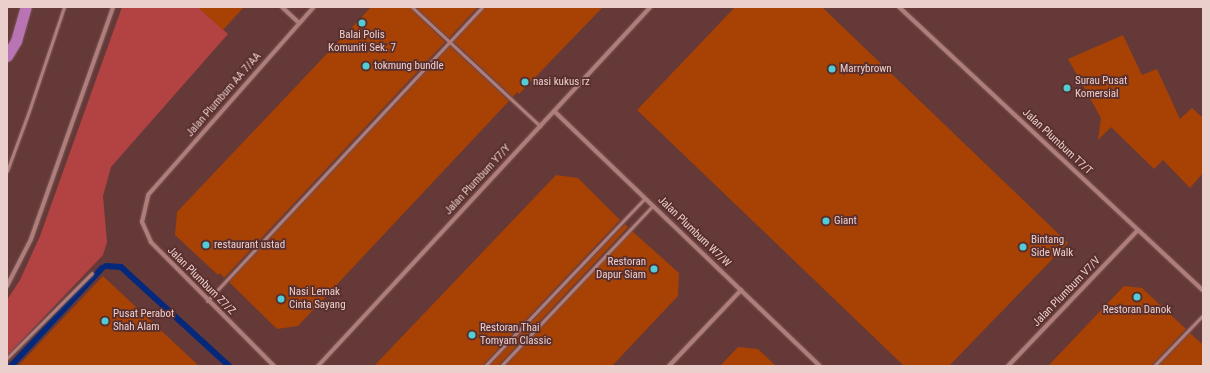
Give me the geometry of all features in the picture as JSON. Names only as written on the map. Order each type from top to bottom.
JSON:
[{"type":"highway","points":[[7,56],[16,41],[26,7]]},
{"type":"street","points":[[7,286],[31,239],[113,7]]},
{"type":"street","points":[[282,7],[299,23]]},
{"type":"street","name":"Jalan Plumbum AA 7/AA","points":[[148,195],[314,7]]},
{"type":"street","name":"Jalan Plumbum Y7/Y","points":[[318,366],[650,7]]},
{"type":"street","name":"Jalan Plumbum T7/T","points":[[899,7],[1203,290]]},
{"type":"street","name":"Jalan Plumbum W7/W","points":[[554,111],[820,366]]},
{"type":"street","name":"Jalan Plumbum Z7/Z","points":[[148,195],[142,222],[151,242],[207,301],[274,366]]},
{"type":"street","name":"Jalan Plumbum V7/V","points":[[1008,366],[1138,230]]},
{"type":"street","points":[[669,366],[741,290]]},
{"type":"lane","points":[[7,171],[64,7]]},
{"type":"lane","points":[[412,7],[540,126]]},
{"type":"lane","points":[[207,301],[482,7]]},
{"type":"lane","points":[[485,366],[645,198]]},
{"type":"lane","points":[[501,366],[653,205]]},
{"type":"lane","points":[[7,358],[92,273]]},
{"type":"lane","points":[[1154,366],[1203,315]]},
{"type":"shaded area","points":[[122,7],[198,7],[228,34],[111,167],[103,196],[107,242],[103,255],[7,356],[7,300],[20,280],[40,236]]},
{"type":"building","points":[[198,7],[244,7],[223,30]]},
{"type":"building","points":[[371,7],[409,7],[445,42],[224,278],[220,273],[218,275],[175,235],[177,212]]},
{"type":"building","points":[[416,7],[478,7],[449,38]]},
{"type":"building","points":[[485,7],[603,7],[519,94],[517,92],[513,97],[454,42]]},
{"type":"building","name":"Giant","points":[[735,7],[822,7],[1068,243],[949,366],[904,366],[637,110]]},
{"type":"building","points":[[1123,35],[1142,75],[1157,69],[1180,119],[1192,108],[1203,118],[1203,173],[1190,188],[1163,160],[1154,169],[1111,127],[1098,140],[1101,118],[1068,59]]},
{"type":"building","points":[[450,46],[509,101],[298,326],[277,329],[229,282]]},
{"type":"building","points":[[556,175],[578,178],[620,220],[482,366],[374,366]]},
{"type":"building","points":[[625,224],[628,227],[498,366],[489,366]]},
{"type":"building","points":[[632,231],[679,273],[678,296],[612,366],[505,366]]},
{"type":"building","name":"Pusat Perabot Shah Alam","points":[[103,276],[199,366],[18,366]]},
{"type":"building","points":[[1124,286],[1142,288],[1186,329],[1151,366],[1048,366]]},
{"type":"building","points":[[1190,333],[1203,345],[1203,366],[1158,366]]},
{"type":"building","points":[[738,347],[758,349],[776,366],[720,366]]},
{"type":"waterway","points":[[106,266],[121,267],[229,366]]},
{"type":"waterway","points":[[11,366],[102,268]]},
{"type":"place","name":"Balai Polis Komuniti Sek. 7","points":[[362,23]]},
{"type":"place","name":"tokmung bundle","points":[[366,66]]},
{"type":"place","name":"Marrybrown","points":[[832,69]]},
{"type":"place","name":"nasi kukus rz","points":[[525,82]]},
{"type":"place","name":"Surau Pusat Komersial","points":[[1067,88]]},
{"type":"place","name":"Giant","points":[[826,221]]},
{"type":"place","name":"restaurant ustad","points":[[206,245]]},
{"type":"place","name":"Bintang Side Walk","points":[[1023,247]]},
{"type":"place","name":"Restoran Dapur Siam","points":[[654,269]]},
{"type":"place","name":"Restoran Danok","points":[[1137,297]]},
{"type":"place","name":"Nasi Lemak Cinta Sayang","points":[[281,299]]},
{"type":"place","name":"Pusat Perabot Shah Alam","points":[[105,321]]},
{"type":"place","name":"Restoran Thai Tomyam Classic","points":[[472,335]]}]
